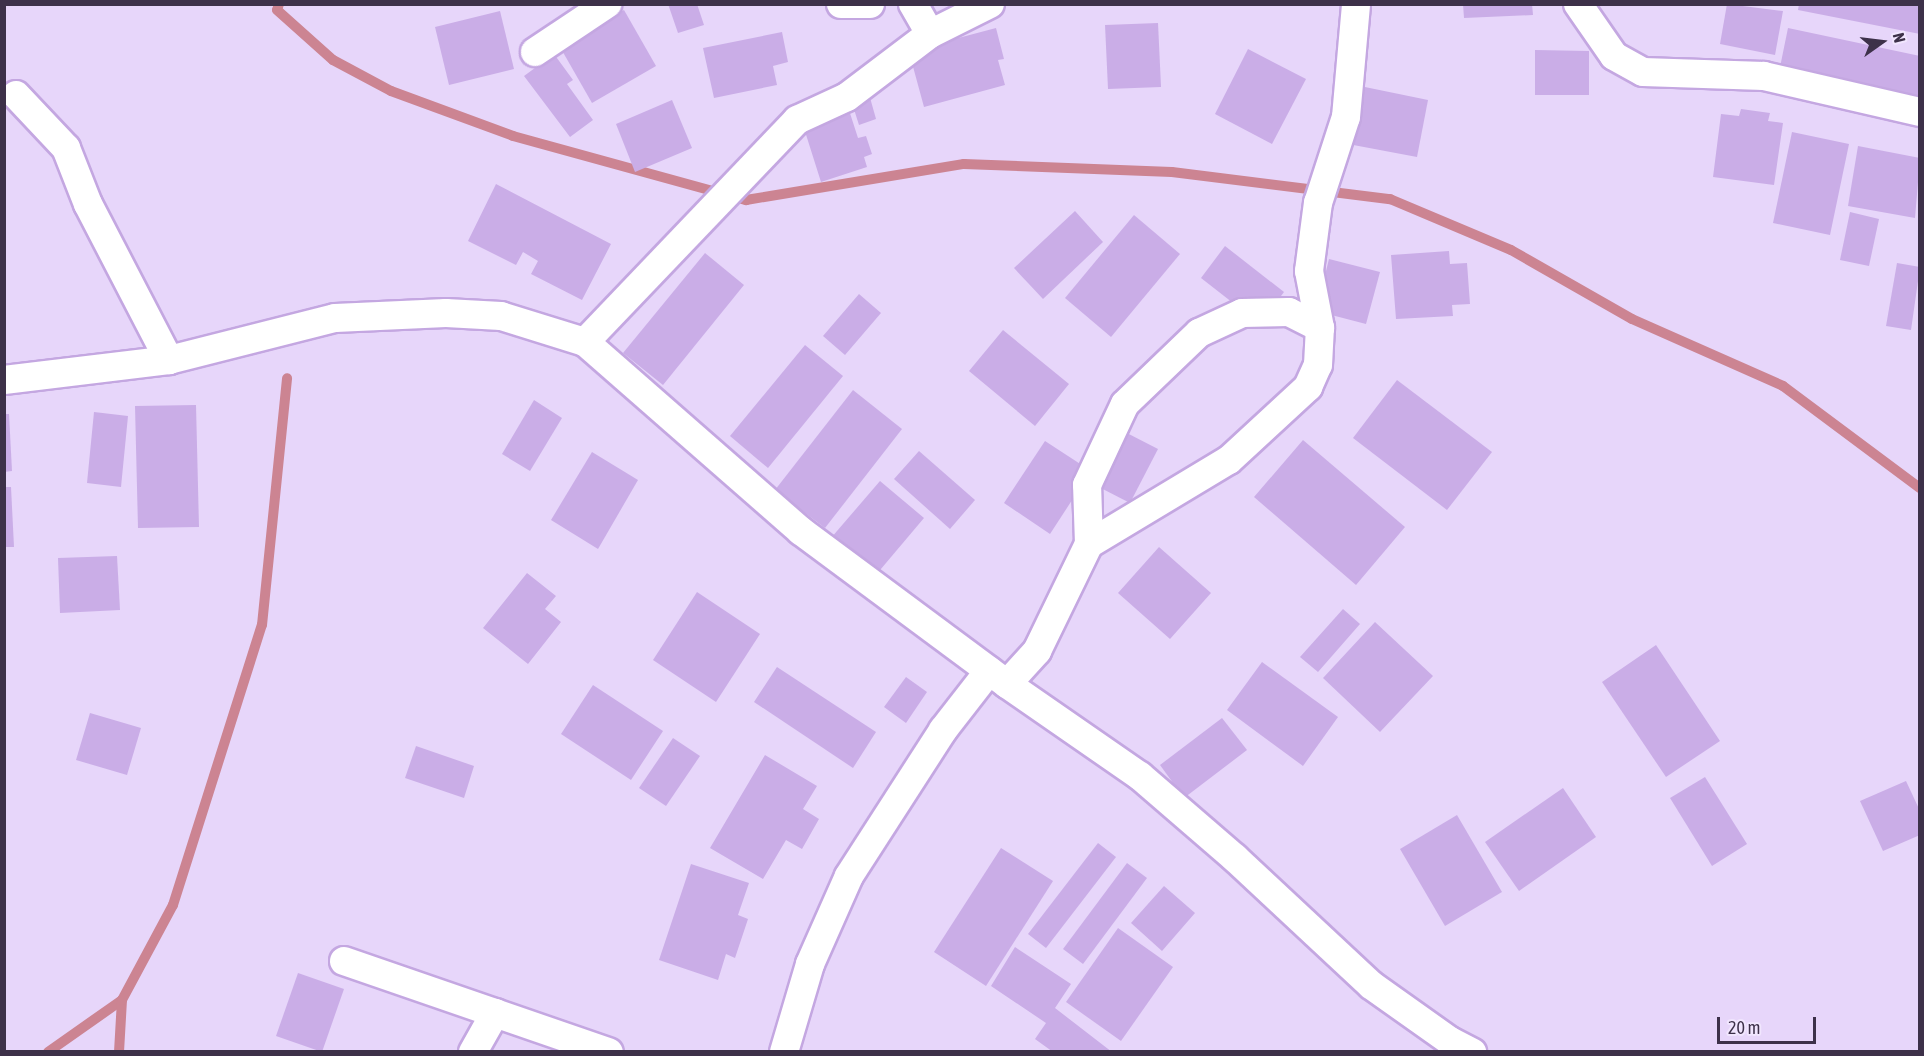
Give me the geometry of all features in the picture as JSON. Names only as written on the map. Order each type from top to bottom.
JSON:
[{"type":"street","points":[[536,52],[607,4]]},
{"type":"street","points":[[841,4],[870,4]]},
{"type":"street","points":[[913,4],[930,34]]},
{"type":"street","points":[[585,342],[797,120],[847,97],[930,34],[990,4]]},
{"type":"street","points":[[1089,544],[1229,459],[1308,387],[1318,364],[1320,328],[1309,271],[1318,203],[1346,117],[1356,4]]},
{"type":"street","points":[[1578,4],[1614,56],[1644,72],[1764,76],[1920,112]]},
{"type":"street","points":[[16,95],[66,148],[88,204],[169,360]]},
{"type":"street","points":[[784,1052],[810,964],[849,876],[943,729],[998,678],[1037,651],[1089,544],[1087,485],[1125,404],[1199,333],[1242,313],[1289,312],[1320,328]]},
{"type":"street","points":[[4,380],[169,360],[335,318],[413,315],[501,316],[585,342],[801,531],[998,678],[1140,776],[1235,858],[1371,985],[1450,1041],[1472,1052]]},
{"type":"street","points":[[344,961],[609,1052]]},
{"type":"street","points":[[473,1052],[495,1013]]},
{"type":"building","points":[[668,4],[697,4],[704,25],[678,33]]},
{"type":"building","points":[[1463,4],[1532,4],[1533,15],[1464,18]]},
{"type":"building","points":[[1727,4],[1783,11],[1775,55],[1720,44]]},
{"type":"building","points":[[1799,4],[1920,4],[1920,34],[1798,10]]},
{"type":"building","points":[[624,10],[656,66],[592,103],[560,47]]},
{"type":"building","points":[[500,11],[514,69],[449,85],[435,27]]},
{"type":"building","points":[[1158,23],[1161,87],[1108,89],[1105,25]]},
{"type":"building","points":[[996,28],[1004,59],[998,60],[1005,85],[924,107],[906,41],[947,41]]},
{"type":"building","points":[[1788,28],[1920,56],[1920,102],[1779,72]]},
{"type":"building","points":[[782,32],[788,62],[773,66],[777,85],[714,98],[703,48]]},
{"type":"building","points":[[1248,49],[1306,79],[1272,144],[1215,114]]},
{"type":"building","points":[[1535,50],[1589,51],[1589,95],[1535,95]]},
{"type":"building","points":[[554,54],[573,80],[567,84],[593,120],[570,137],[524,76]]},
{"type":"building","points":[[1360,86],[1428,100],[1417,157],[1348,144]]},
{"type":"building","points":[[869,94],[876,119],[859,125],[851,100]]},
{"type":"building","points":[[672,100],[692,148],[635,172],[616,124]]},
{"type":"building","points":[[848,107],[858,138],[866,136],[872,154],[864,157],[867,167],[821,182],[802,122]]},
{"type":"building","points":[[1741,109],[1770,113],[1768,121],[1783,123],[1774,185],[1713,177],[1721,114],[1739,116]]},
{"type":"building","points":[[1792,132],[1849,144],[1830,235],[1773,223]]},
{"type":"building","points":[[1858,146],[1920,158],[1915,218],[1848,206]]},
{"type":"building","points":[[496,184],[611,244],[582,300],[531,274],[538,261],[523,252],[516,265],[468,241]]},
{"type":"building","points":[[1075,211],[1103,242],[1043,299],[1014,268]]},
{"type":"building","points":[[1850,212],[1879,219],[1869,266],[1840,260]]},
{"type":"building","points":[[1134,215],[1180,254],[1111,337],[1065,298]]},
{"type":"building","points":[[1225,246],[1284,292],[1260,324],[1201,278]]},
{"type":"building","points":[[1449,251],[1450,264],[1467,263],[1470,304],[1452,305],[1453,316],[1396,319],[1391,255]]},
{"type":"building","points":[[705,253],[744,285],[663,385],[623,353]]},
{"type":"building","points":[[1329,259],[1380,272],[1366,324],[1316,311]]},
{"type":"building","points":[[1897,263],[1920,267],[1911,330],[1886,326]]},
{"type":"building","points":[[859,294],[881,313],[845,355],[823,336]]},
{"type":"building","points":[[1003,330],[1069,384],[1035,426],[969,371]]},
{"type":"building","points":[[805,345],[843,376],[768,468],[730,436]]},
{"type":"building","points":[[1397,380],[1492,452],[1447,510],[1353,438]]},
{"type":"building","points":[[853,390],[902,429],[825,528],[775,490]]},
{"type":"building","points":[[534,400],[562,418],[530,471],[502,454]]},
{"type":"building","points":[[196,405],[199,527],[138,528],[135,406]]},
{"type":"building","points":[[94,412],[128,416],[121,487],[87,483]]},
{"type":"building","points":[[4,414],[9,414],[12,471],[4,472]]},
{"type":"building","points":[[1121,430],[1158,449],[1130,503],[1093,484]]},
{"type":"building","points":[[1303,440],[1405,527],[1356,585],[1254,497]]},
{"type":"building","points":[[1045,441],[1091,471],[1050,534],[1004,503]]},
{"type":"building","points":[[919,451],[975,500],[950,529],[894,479]]},
{"type":"building","points":[[592,452],[638,480],[598,549],[551,520]]},
{"type":"building","points":[[880,481],[924,518],[875,576],[831,538]]},
{"type":"building","points":[[4,487],[11,487],[14,547],[4,547]]},
{"type":"building","points":[[1159,547],[1211,593],[1170,639],[1118,593]]},
{"type":"building","points":[[117,556],[120,610],[60,613],[58,558]]},
{"type":"building","points":[[527,573],[556,596],[545,609],[561,622],[528,664],[483,628]]},
{"type":"building","points":[[697,592],[760,634],[716,702],[653,660]]},
{"type":"building","points":[[1343,609],[1360,624],[1318,672],[1300,657]]},
{"type":"building","points":[[1375,622],[1433,676],[1380,732],[1323,678]]},
{"type":"building","points":[[1656,645],[1720,741],[1666,777],[1602,682]]},
{"type":"building","points":[[1262,662],[1338,717],[1303,766],[1227,710]]},
{"type":"building","points":[[777,667],[876,732],[853,768],[754,702]]},
{"type":"building","points":[[906,677],[927,692],[906,723],[884,707]]},
{"type":"building","points":[[593,685],[663,731],[631,780],[561,734]]},
{"type":"building","points":[[90,713],[141,728],[127,775],[76,760]]},
{"type":"building","points":[[1222,718],[1247,750],[1184,798],[1160,765]]},
{"type":"building","points":[[673,738],[700,756],[666,806],[639,788]]},
{"type":"building","points":[[416,746],[474,766],[464,798],[405,778]]},
{"type":"building","points":[[765,755],[817,786],[803,809],[819,819],[802,849],[786,840],[763,879],[710,848]]},
{"type":"building","points":[[1705,777],[1747,844],[1712,866],[1670,798]]},
{"type":"building","points":[[1906,781],[1920,811],[1920,835],[1883,851],[1860,801]]},
{"type":"building","points":[[1563,788],[1596,837],[1519,891],[1485,842]]},
{"type":"building","points":[[1457,815],[1502,892],[1445,926],[1400,849]]},
{"type":"building","points":[[1098,843],[1116,857],[1046,948],[1028,934]]},
{"type":"building","points":[[1001,848],[1053,881],[986,986],[934,952]]},
{"type":"building","points":[[1127,863],[1147,878],[1083,964],[1063,949]]},
{"type":"building","points":[[691,864],[749,883],[738,915],[748,919],[735,958],[726,954],[718,980],[659,960]]},
{"type":"building","points":[[1164,886],[1195,913],[1162,951],[1131,923]]},
{"type":"building","points":[[1118,928],[1173,967],[1121,1041],[1066,1002]]},
{"type":"building","points":[[1015,947],[1071,984],[1055,1008],[1112,1052],[1053,1052],[1035,1039],[1046,1023],[991,986]]},
{"type":"building","points":[[298,973],[344,989],[322,1052],[276,1036]]},
{"type":"waterway","points":[[279,4],[277,10],[333,60],[391,91],[513,136],[746,200],[964,164],[1172,172],[1390,199],[1511,250],[1632,319],[1783,386],[1920,488]]},
{"type":"waterway","points":[[119,1052],[122,1000],[173,905],[262,625],[287,378]]},
{"type":"waterway","points":[[48,1052],[122,1000]]}]
